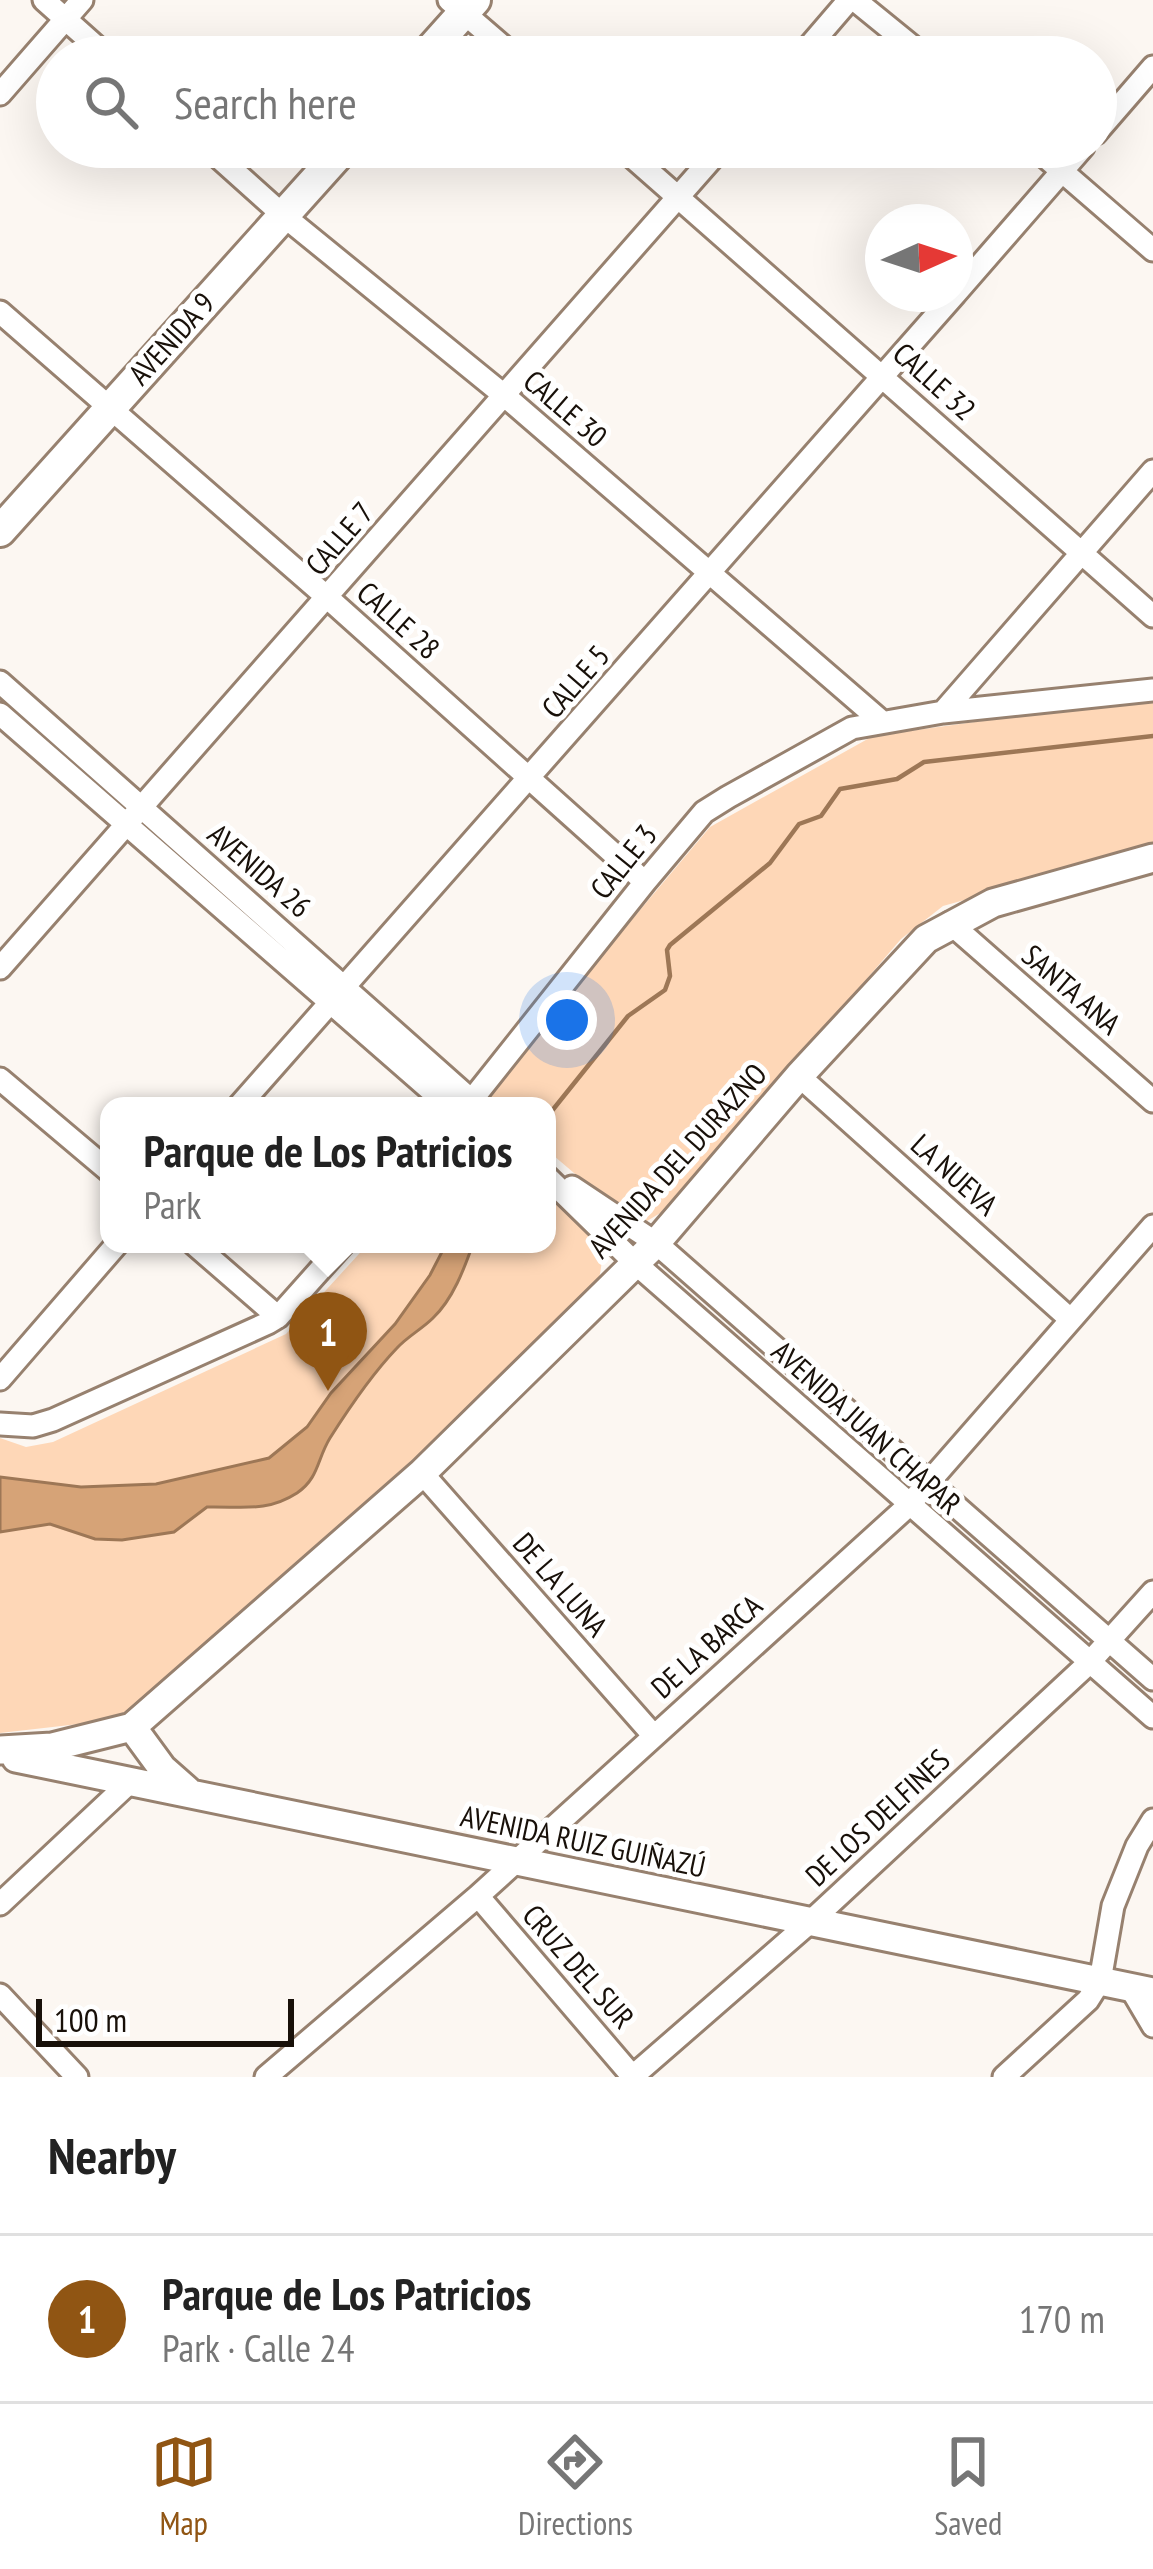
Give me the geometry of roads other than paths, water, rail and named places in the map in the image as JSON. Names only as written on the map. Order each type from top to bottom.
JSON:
[{"type":"main road","points":[[439,36],[462,4]]},
{"type":"main road","name":"AVENIDA 9","points":[[0,531],[326,168]]},
{"type":"main road","name":"AVENIDA DEL DURAZNO","points":[[132,1727],[422,1473],[656,1243],[799,1076],[926,939],[993,903],[1153,859]]},
{"type":"main road","points":[[0,1752],[52,1747],[132,1727],[162,1768],[194,1795]]},
{"type":"main road","name":"AVENIDA RUIZ GUIÑAZÚ","points":[[0,1752],[1142,1989]]},
{"type":"street","points":[[44,0],[85,36]]},
{"type":"street","points":[[51,36],[82,0]]},
{"type":"street","points":[[819,36],[852,0],[898,36]]},
{"type":"street","points":[[462,4],[494,36]]},
{"type":"street","points":[[0,94],[36,53]]},
{"type":"street","points":[[1117,109],[1153,68]]},
{"type":"street","name":"CALLE 30","points":[[230,168],[505,396],[881,721]]},
{"type":"street","name":"CALLE 32","points":[[646,168],[1153,616]]},
{"type":"street","name":"CALLE 7","points":[[0,968],[704,168]]},
{"type":"street","points":[[1060,168],[1153,250]]},
{"type":"street","name":"CALLE 5","points":[[973,273],[1063,170]]},
{"type":"street","name":"CALLE 28","points":[[0,312],[645,882]]},
{"type":"street","name":"CALLE 5","points":[[246,1097],[939,312]]},
{"type":"street","points":[[943,712],[1153,471]]},
{"type":"street","name":"AVENIDA 26","points":[[0,682],[134,816],[337,994],[463,1097]]},
{"type":"street","name":"CALLE 3","points":[[477,1097],[704,812],[852,728],[943,712],[1153,690]]},
{"type":"street","name":"AVENIDA 26","points":[[0,714],[134,816]]},
{"type":"street","name":"SANTA ANA","points":[[950,923],[1153,1101]]},
{"type":"street","name":"AVENIDA 26","points":[[337,994],[440,1097]]},
{"type":"street","name":"LA NUEVA","points":[[799,1076],[1070,1319]]},
{"type":"street","points":[[0,1079],[100,1164]]},
{"type":"street","name":"AVENIDA JUAN CHAPAR","points":[[556,1180],[656,1243],[1153,1678]]},
{"type":"street","name":"AVENIDA JUAN CHAPAR","points":[[556,1183],[635,1263],[1153,1717]]},
{"type":"street","name":"DE LA BARCA","points":[[266,2077],[478,1895],[908,1506],[1153,1226]]},
{"type":"street","points":[[0,1379],[109,1253]]},
{"type":"street","points":[[204,1253],[278,1317]]},
{"type":"street","points":[[0,1424],[33,1426],[77,1411],[278,1317],[335,1253]]},
{"type":"street","name":"DE LA LUNA","points":[[422,1473],[653,1736]]},
{"type":"street","name":"DE LOS DELFINES","points":[[633,2077],[809,1923],[1089,1663],[1153,1592]]},
{"type":"street","points":[[0,1904],[130,1781]]},
{"type":"street","points":[[1004,2077],[1088,2000],[1100,1981],[1113,1906],[1153,1820]]},
{"type":"street","name":"CRUZ DEL SUR","points":[[478,1895],[633,2077]]},
{"type":"street","points":[[1142,1989],[1153,2026]]},
{"type":"street","points":[[0,1995],[76,2077]]},
{"type":"waterway","points":[[556,1106],[628,1016],[665,990],[670,945],[770,863],[799,824],[821,816],[840,789],[897,779],[924,762],[1153,736]]},
{"type":"place","name":"Parque de Los Patricios","points":[[328,1391]]}]
